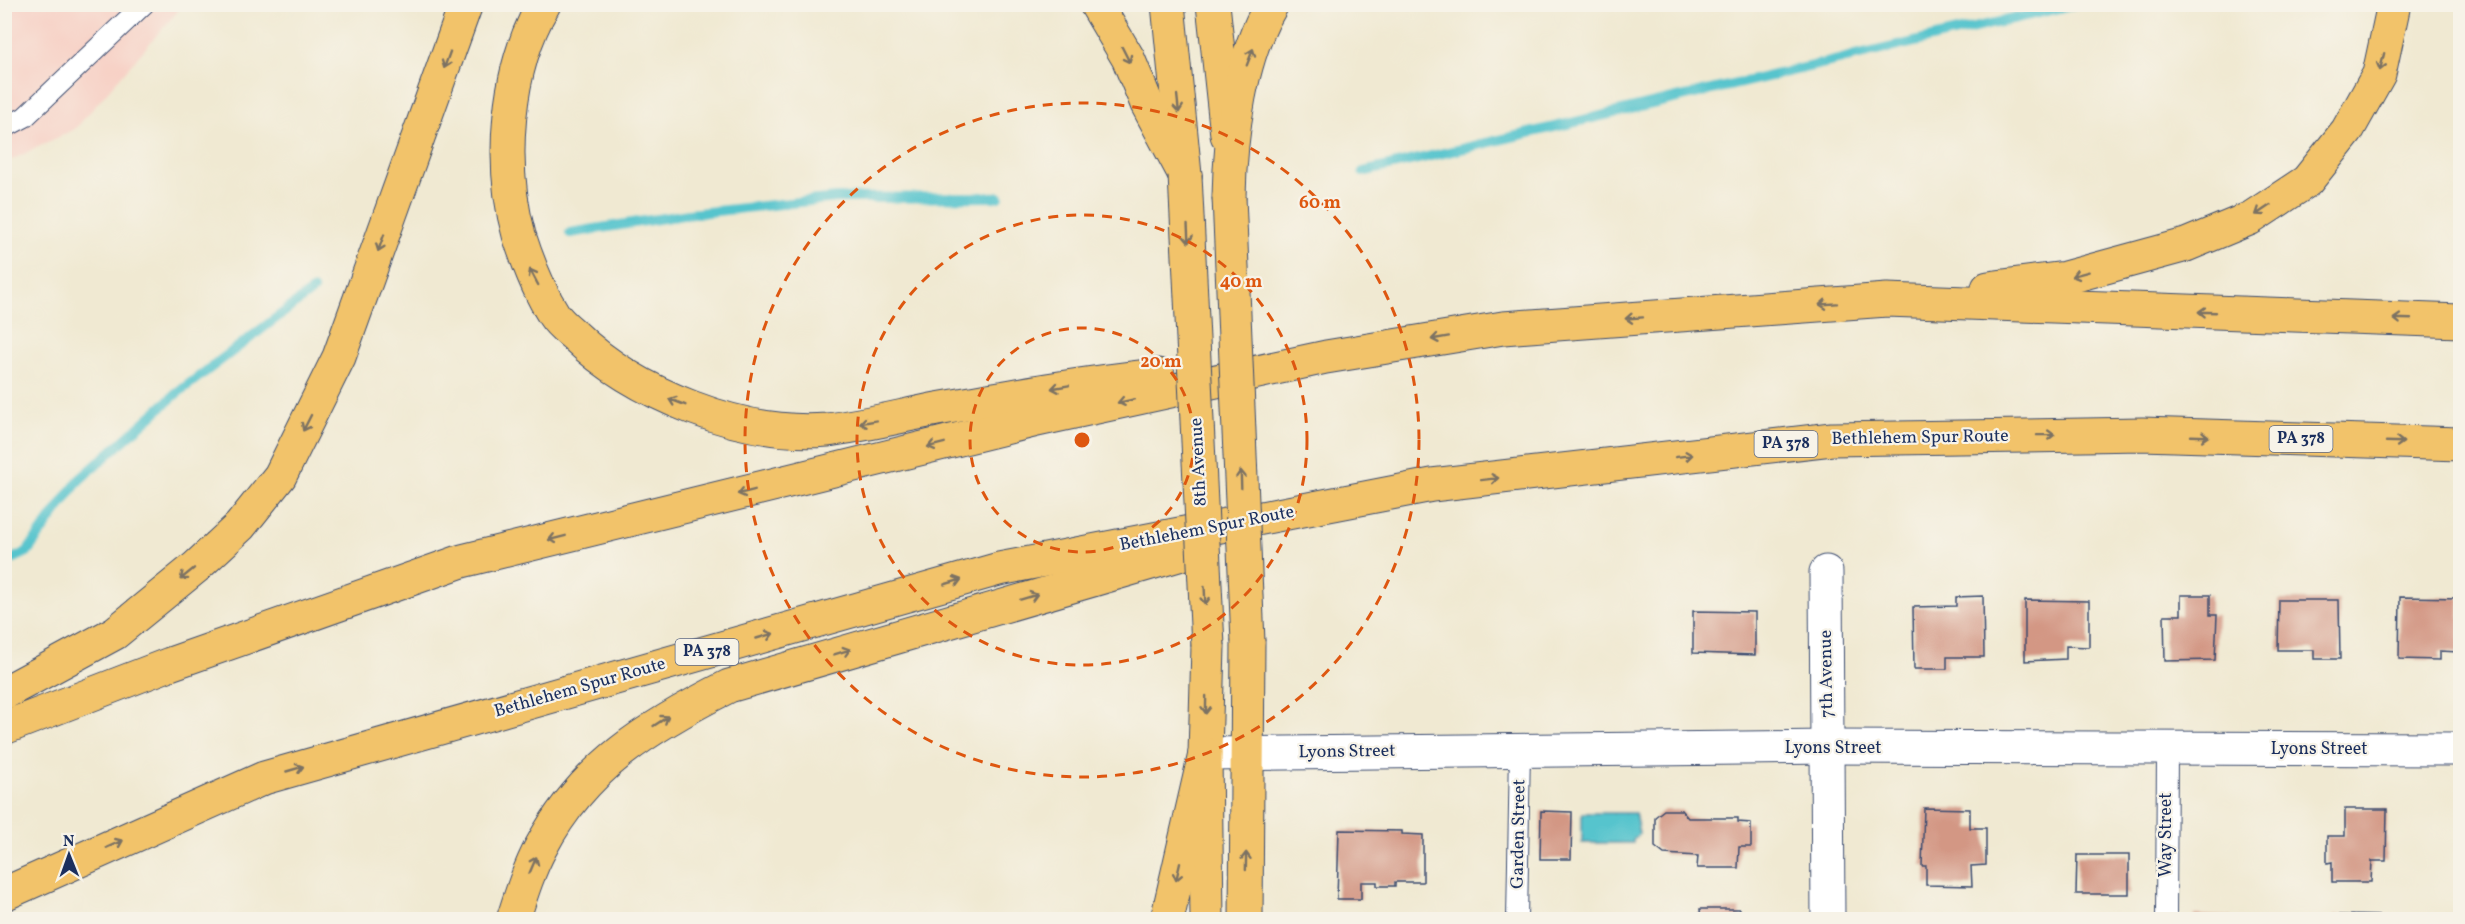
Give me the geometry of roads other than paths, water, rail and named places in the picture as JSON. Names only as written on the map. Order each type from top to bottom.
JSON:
[{"type":"main road","points":[[4,693],[115,633],[196,567],[240,526],[280,476],[339,357],[466,4]]},
{"type":"main road","points":[[544,4],[529,29],[518,65],[507,175],[516,224],[529,268],[555,317],[592,353],[670,400],[715,416],[769,427],[826,430],[1073,384],[1326,357]]},
{"type":"main road","points":[[1096,4],[1128,58],[1146,104],[1185,175]]},
{"type":"main road","name":"8th Avenue","points":[[1168,4],[1185,175],[1208,646],[1205,754],[1207,920]]},
{"type":"main road","points":[[1213,4],[1226,110],[1248,642],[1246,920]]},
{"type":"main road","points":[[1229,197],[1230,146],[1244,73],[1272,4]]},
{"type":"main road","points":[[4,728],[170,664],[462,561],[1033,421],[1326,357],[1503,328],[1887,300],[2065,278],[2186,245],[2251,218],[2307,181],[2348,131],[2379,74],[2394,4]]},
{"type":"main road","points":[[1887,300],[2460,321]]},
{"type":"main road","name":"Bethlehem Spur Route","points":[[4,894],[275,775],[999,569],[1432,486],[1832,439],[2142,434],[2460,444]]},
{"type":"main road","points":[[513,920],[541,847],[565,810],[593,777],[626,745],[666,717],[729,686],[1064,586],[1432,486]]},
{"type":"main road","points":[[1167,920],[1205,754]]},
{"type":"street","name":"7th Avenue","points":[[1826,572],[1828,920]]},
{"type":"street","name":"Lyons Street","points":[[1205,754],[1827,747],[2167,750],[2460,749]]},
{"type":"lane","points":[[4,128],[25,117],[144,4]]},
{"type":"lane","name":"Garden Street","points":[[1517,920],[1520,749]]},
{"type":"lane","name":"Way Street","points":[[2166,920],[2167,750]]},
{"type":"water","points":[[1582,813],[1635,813],[1639,834],[1633,839],[1633,843],[1582,843]]},
{"type":"waterway","points":[[1363,172],[2076,4]]},
{"type":"waterway","points":[[570,233],[689,214],[836,198],[999,197]]},
{"type":"waterway","points":[[4,563],[27,552],[79,480],[176,394],[313,290]]}]
